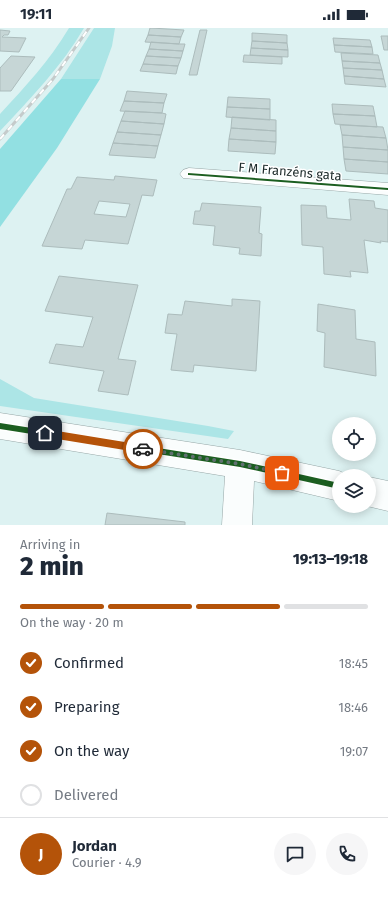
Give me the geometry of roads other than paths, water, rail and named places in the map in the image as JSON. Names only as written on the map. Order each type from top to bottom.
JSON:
[{"type":"street","name":"F M Franzéns gata","points":[[189,174],[388,190]]},
{"type":"street","points":[[0,426],[240,464],[332,484]]},
{"type":"street","points":[[237,525],[240,464]]},
{"type":"street","points":[[376,493],[388,496]]},
{"type":"railway","points":[[0,139],[53,79],[89,28]]}]
